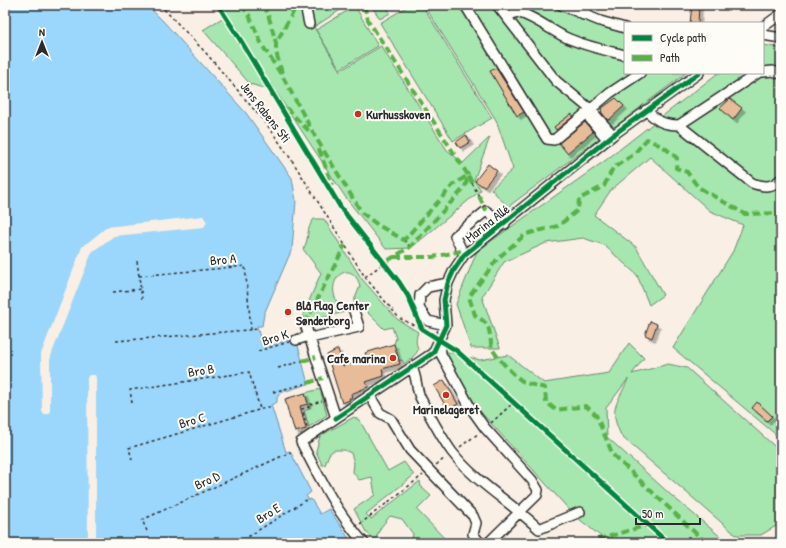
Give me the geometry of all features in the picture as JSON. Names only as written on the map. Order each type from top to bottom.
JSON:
[{"type":"street","points":[[305,5],[309,24]]},
{"type":"street","points":[[465,5],[547,139],[554,140],[610,93],[638,74]]},
{"type":"street","points":[[497,5],[556,81],[587,111],[610,137]]},
{"type":"street","points":[[561,5],[583,15],[624,28]]},
{"type":"street","points":[[583,15],[588,5]]},
{"type":"street","points":[[507,17],[516,12],[524,13],[541,25],[567,38],[624,55]]},
{"type":"street","points":[[764,26],[781,14]]},
{"type":"street","points":[[764,34],[779,37]]},
{"type":"street","points":[[764,72],[773,71],[781,74]]},
{"type":"street","name":"Marina Allé","points":[[309,436],[433,353],[440,341],[446,325],[444,300],[448,284],[454,270],[464,255],[610,137],[698,74]]},
{"type":"street","points":[[646,110],[658,122],[667,125],[679,125],[756,74]]},
{"type":"street","points":[[679,125],[752,183],[764,187],[776,184],[781,179]]},
{"type":"street","points":[[464,255],[455,236],[486,211],[504,224]]},
{"type":"street","points":[[446,325],[428,321],[419,308],[419,302],[420,295],[428,287],[448,284]]},
{"type":"street","points":[[296,340],[359,327],[354,311]]},
{"type":"street","points":[[305,324],[336,418]]},
{"type":"street","points":[[440,341],[440,354],[470,407],[485,428],[532,480],[538,490],[537,496],[522,512],[488,543]]},
{"type":"street","points":[[412,368],[415,374],[419,396],[452,452],[482,482],[522,512],[539,529],[580,512]]},
{"type":"street","points":[[370,396],[380,413],[391,418],[410,450],[473,516],[476,523],[473,534],[480,543]]},
{"type":"street","points":[[309,436],[301,442],[325,488],[352,530],[364,543]]},
{"type":"path","points":[[472,183],[478,196]]},
{"type":"path","points":[[404,240],[410,247]]},
{"type":"path","points":[[379,257],[388,268]]},
{"type":"path","points":[[137,261],[142,299]]},
{"type":"path","points":[[365,276],[384,263]]},
{"type":"path","points":[[114,292],[141,289]]},
{"type":"path","points":[[419,322],[422,329]]},
{"type":"path","points":[[116,340],[258,329]]},
{"type":"path","points":[[278,368],[302,361]]},
{"type":"path","points":[[273,392],[308,382]]},
{"type":"path","points":[[309,436],[302,409],[309,407],[308,405],[329,398]]},
{"type":"path","points":[[343,539],[346,543]]},
{"type":"green space","name":"Kurhusskoven","points":[[216,5],[348,5],[314,27],[340,71],[381,46],[447,150],[463,163],[490,137],[474,180],[481,190],[411,248],[386,249],[346,198],[276,92],[250,84],[203,30],[227,15]]},
{"type":"green space","points":[[371,5],[386,5],[390,13],[380,19]]},
{"type":"green space","points":[[410,5],[422,5],[492,118],[453,141],[380,23]]},
{"type":"green space","points":[[424,5],[553,5],[599,26],[624,31],[624,74],[685,74],[508,207],[491,189],[513,169],[496,120]]},
{"type":"green space","points":[[355,6],[378,46],[340,69],[316,30]]},
{"type":"green space","points":[[764,45],[781,48],[781,439],[673,348],[733,251],[743,225],[710,211],[650,157],[611,190],[594,215],[636,247],[663,295],[649,305],[637,275],[604,245],[583,238],[546,243],[504,262],[482,297],[500,348],[471,348],[456,304],[477,251],[606,160],[717,74],[764,74]]},
{"type":"green space","points":[[314,219],[324,219],[362,279],[397,319],[418,332],[416,343],[418,351],[404,364],[402,360],[399,361],[394,344],[396,338],[392,327],[384,329],[362,307],[356,309],[354,301],[360,286],[356,277],[351,273],[346,272],[341,274],[336,279],[334,293],[337,302],[350,306],[352,310],[314,320],[309,326],[303,315],[321,273],[303,249],[309,227]]},
{"type":"green space","points":[[629,343],[644,358],[632,374],[668,364],[687,368],[781,452],[781,523],[761,535],[736,535],[622,437],[615,419],[615,412],[616,406],[628,379],[606,408],[607,437],[672,496],[728,543],[609,543],[574,515],[478,409],[444,351],[480,360],[508,355],[544,383],[609,373]]},
{"type":"green space","points":[[320,389],[327,415],[309,427],[304,411],[309,409],[305,393]]},
{"type":"green space","points":[[354,417],[360,421],[388,471],[404,462],[414,475],[366,514],[371,519],[420,481],[421,487],[431,496],[417,510],[449,543],[411,543],[413,534],[402,519],[390,516],[381,527],[375,540],[366,532],[354,509],[375,495],[372,477],[359,480],[353,472],[354,463],[351,453],[344,450],[334,450],[329,454],[325,465],[322,465],[316,451],[320,436]]},
{"type":"water","points":[[5,5],[147,5],[246,113],[292,178],[296,201],[292,249],[264,314],[262,326],[257,326],[262,346],[265,347],[296,338],[308,384],[280,393],[277,398],[277,402],[271,405],[286,452],[290,451],[311,492],[306,496],[309,500],[311,499],[320,514],[329,509],[352,543],[5,543]]},
{"type":"pier","points":[[203,216],[207,222],[204,227],[114,236],[92,252],[52,353],[50,360],[50,411],[48,414],[44,414],[42,411],[41,354],[82,247],[107,227]]},
{"type":"pier","points":[[89,375],[95,375],[96,378],[96,543],[88,543],[87,378]]},
{"type":"building","points":[[692,5],[699,5],[698,22],[690,22]]},
{"type":"building","points":[[496,68],[524,112],[517,116],[490,71]]},
{"type":"building","points":[[616,98],[624,106],[609,120],[602,113],[601,109]]},
{"type":"building","points":[[730,99],[742,108],[733,120],[720,108]]},
{"type":"building","points":[[571,114],[574,116],[556,130],[554,127]]},
{"type":"building","points":[[585,122],[593,132],[567,153],[559,143]]},
{"type":"building","points":[[466,135],[470,142],[460,148],[456,142]]},
{"type":"building","points":[[488,164],[497,171],[484,187],[475,181]]},
{"type":"building","points":[[650,321],[657,324],[652,338],[645,335]]},
{"type":"building","points":[[394,344],[400,364],[382,369],[384,376],[366,382],[368,387],[351,394],[352,398],[349,398],[350,400],[342,403],[327,355],[338,349],[343,366],[367,358],[365,353]]},
{"type":"building","name":"Marinelageret","points":[[444,380],[458,404],[448,410],[434,386]]},
{"type":"building","points":[[305,393],[308,404],[300,406],[306,429],[295,432],[285,399]]},
{"type":"building","points":[[757,402],[772,416],[767,421],[752,408]]},
{"type":"marked path","points":[[241,5],[249,15],[262,45],[284,79],[316,138],[362,213],[378,225],[404,240],[453,185],[468,175],[472,183]]},
{"type":"marked path","points":[[263,5],[268,14],[276,43]]},
{"type":"marked path","points":[[282,73],[276,52],[276,43],[297,5]]},
{"type":"marked path","points":[[364,5],[368,20],[468,175],[465,187],[410,247],[384,263]]},
{"type":"marked path","points":[[286,108],[310,132]]},
{"type":"marked path","points":[[706,543],[613,455],[596,415],[586,406],[556,410],[546,402],[545,388],[524,382],[506,366],[494,352],[489,329],[485,322],[475,315],[469,297],[498,258],[526,234],[558,226],[578,210],[579,199],[604,186],[613,168],[633,155],[647,139],[665,148],[677,158],[676,168],[687,172],[698,187],[745,214],[781,213]]},
{"type":"marked path","points":[[319,149],[332,185]]},
{"type":"marked path","points":[[479,196],[486,211]]},
{"type":"marked path","points":[[305,324],[345,245]]},
{"type":"marked path","points":[[394,257],[433,257],[461,251]]},
{"type":"marked path","points":[[302,361],[316,357]]},
{"type":"marked path","points":[[308,383],[323,378]]},
{"type":"marked path","points":[[586,543],[648,525]]},
{"type":"cycle path","name":"Jens Rabens Sti","points":[[218,5],[341,208],[399,282],[408,296],[422,329],[457,351],[668,543]]},
{"type":"cycle path","points":[[336,418],[433,353],[446,325],[444,300],[448,283],[454,270],[464,255],[613,135],[698,74]]},
{"type":"place","name":"Kurhusskoven","points":[[358,114]]},
{"type":"place","name":"Blå Flag Center Sønderborg","points":[[288,312]]},
{"type":"place","name":"Cafe marina","points":[[393,358]]},
{"type":"place","name":"Marinelageret","points":[[446,395]]}]
